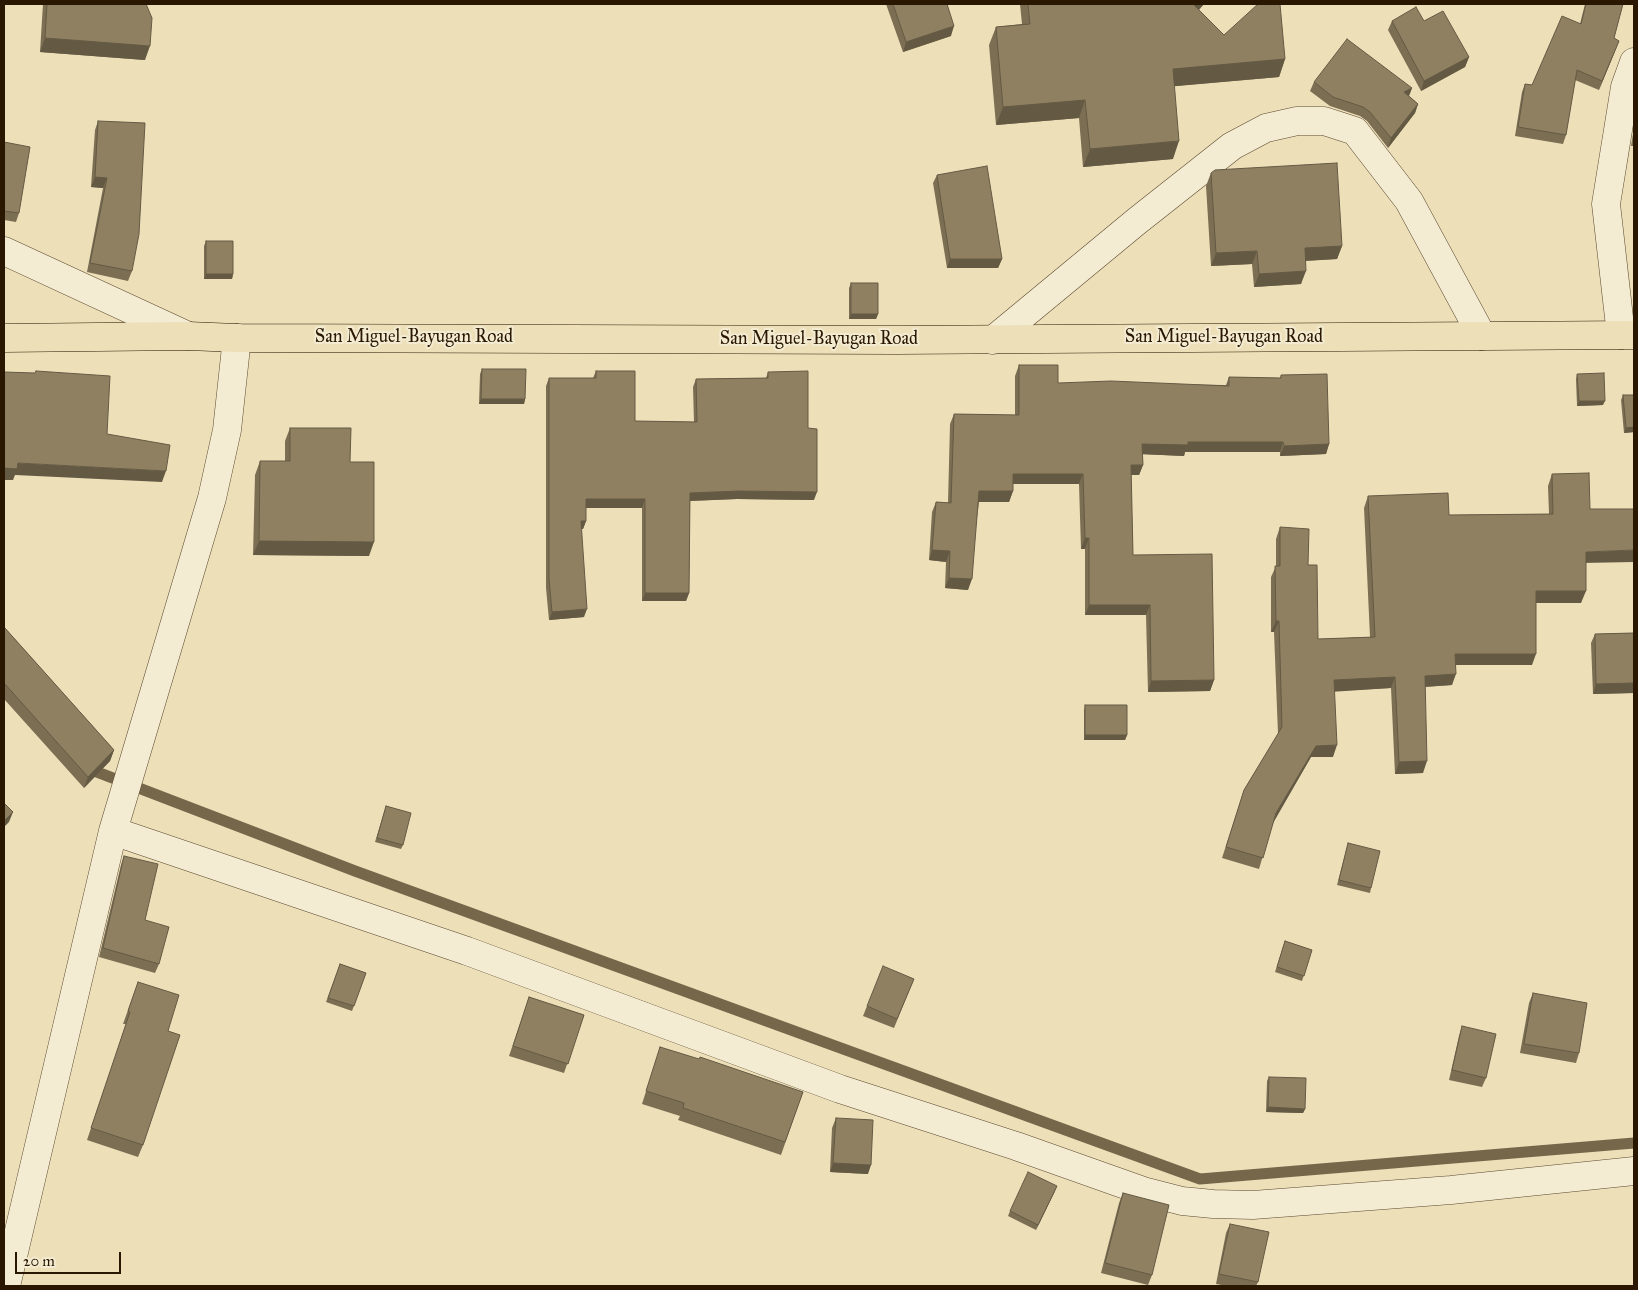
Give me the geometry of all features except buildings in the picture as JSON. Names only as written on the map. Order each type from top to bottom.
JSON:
[{"type":"main road","name":"San Miguel-Bayugan Road","points":[[4,338],[188,336],[237,338],[993,340],[1628,335]]},
{"type":"street","points":[[1628,335],[1606,204],[1625,87],[1634,62]]},
{"type":"street","points":[[993,340],[1137,221],[1232,146],[1266,128],[1297,121],[1324,121],[1356,131],[1410,200],[1482,336]]},
{"type":"street","points":[[4,251],[188,336]]},
{"type":"street","points":[[6,1286],[113,830],[212,498],[227,430],[237,338]]},
{"type":"street","points":[[113,830],[467,951],[840,1089],[1016,1146],[1143,1191],[1182,1201],[1253,1205],[1451,1190],[1634,1171]]},
{"type":"waterway","points":[[84,767],[355,871],[1200,1179],[1634,1143]]}]
